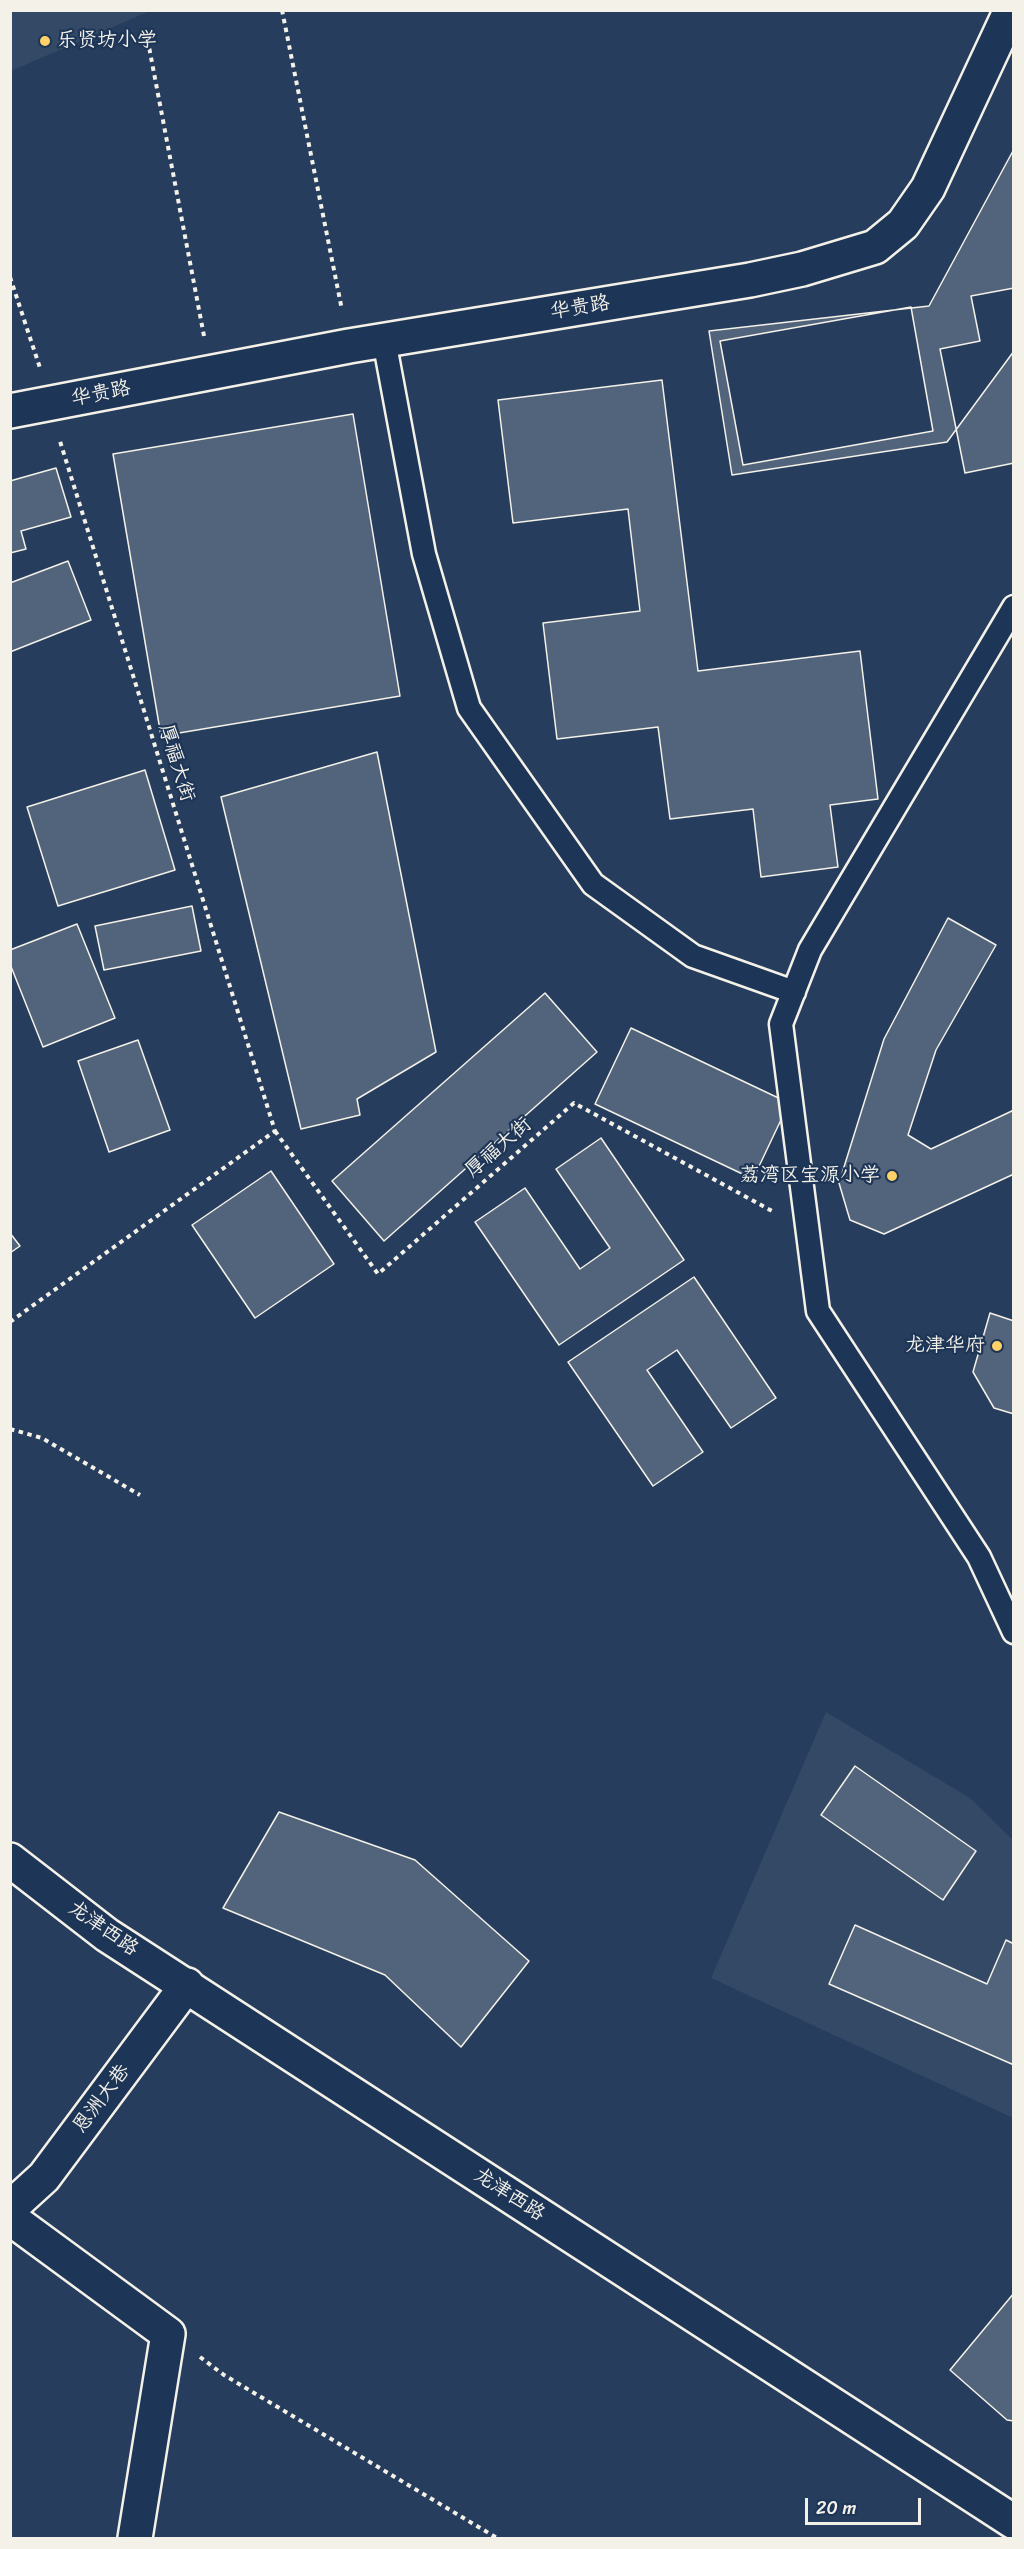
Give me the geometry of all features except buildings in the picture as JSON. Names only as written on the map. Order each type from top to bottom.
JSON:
[{"type":"street","name":"华贵路","points":[[10,411],[349,346],[750,280],[802,270],[875,247],[903,224],[928,188],[1011,10]]},
{"type":"street","name":"龙津西路","points":[[10,1860],[107,1935],[1014,2522]]},
{"type":"street","name":"恩洲大巷","points":[[10,2208],[44,2177],[187,1985]]},
{"type":"street","points":[[10,2218],[168,2334],[135,2538]]},
{"type":"lane","points":[[384,340],[424,554],[469,708],[593,884],[693,957],[794,992]]},
{"type":"lane","points":[[1014,606],[810,950],[781,1024],[818,1311],[979,1557],[1014,1632]]},
{"type":"path","points":[[282,10],[349,346]]},
{"type":"path","points":[[146,31],[211,372]]},
{"type":"path","name":"厚福大街","points":[[10,277],[51,403],[63,455],[275,1131],[378,1274],[574,1103],[807,1230]]},
{"type":"path","points":[[10,1323],[275,1131]]},
{"type":"path","points":[[10,1429],[42,1438],[140,1495]]},
{"type":"path","points":[[168,2334],[224,2375],[497,2538]]},
{"type":"shaded area","name":"乐贤坊小学","points":[[11,10],[149,10],[150,11],[11,71]]},
{"type":"shaded area","points":[[826,1712],[970,1798],[1013,1840],[1013,2118],[711,1978]]},
{"type":"place","name":"乐贤坊小学","points":[[45,41]]},
{"type":"place","name":"荔湾区宝源小学","points":[[892,1176]]},
{"type":"place","name":"龙津华府","points":[[997,1346]]}]
